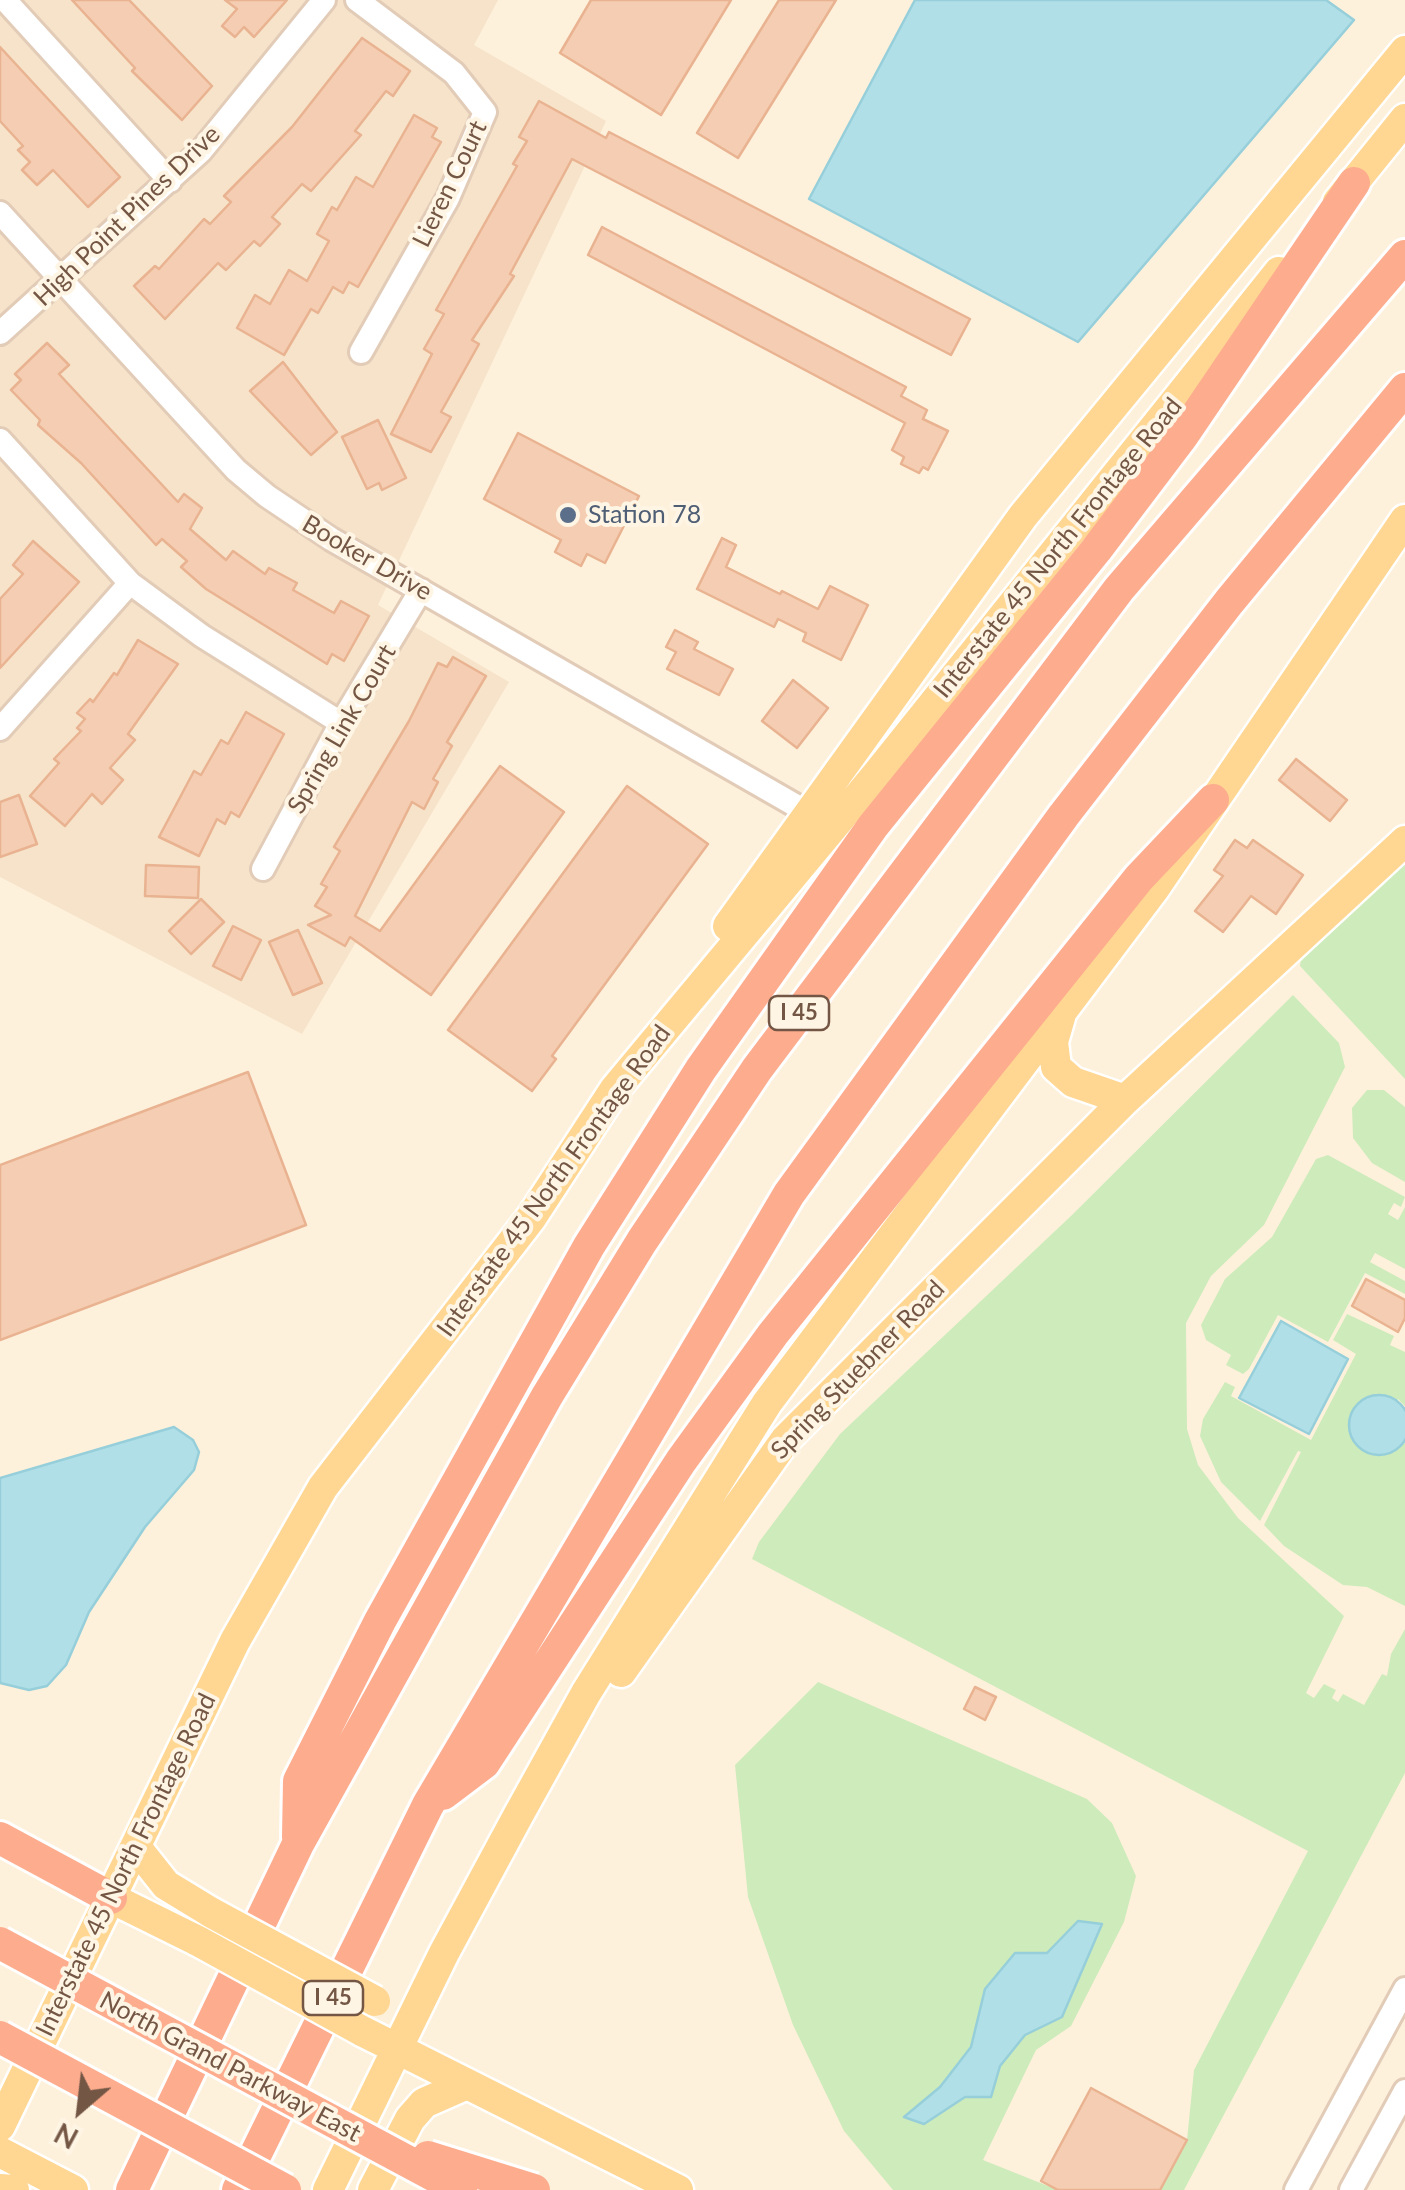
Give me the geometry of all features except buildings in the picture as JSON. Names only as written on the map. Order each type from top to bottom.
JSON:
[{"type":"highway","points":[[298,1844],[298,1781],[380,1621],[579,1263],[700,1069],[873,826],[1096,550],[1183,434],[1354,183]]},
{"type":"highway","name":"I 45","points":[[132,2190],[298,1844],[547,1396],[642,1241],[757,1069],[1119,589],[1405,256]]},
{"type":"highway","name":"I 45","points":[[232,2175],[428,1806],[790,1194],[1064,815],[1229,602],[1405,388]]},
{"type":"highway","points":[[428,1806],[484,1762],[681,1461],[773,1334],[1140,878],[1214,800]]},
{"type":"highway","points":[[0,1838],[111,1898]]},
{"type":"highway","name":"North Grand Parkway East","points":[[0,1943],[461,2190]]},
{"type":"highway","points":[[0,2037],[232,2175],[272,2190]]},
{"type":"highway","points":[[360,2136],[534,2190]]},
{"type":"highway","points":[[232,2175],[285,2190]]},
{"type":"main road","points":[[615,1089],[807,812],[1023,516],[1405,51]]},
{"type":"main road","name":"Interstate 45 North Frontage Road","points":[[0,2126],[235,1641],[323,1487],[531,1218],[615,1089],[878,774],[1252,304],[1405,119]]},
{"type":"main road","points":[[328,2190],[519,1814],[586,1693],[767,1402],[1154,889],[1405,520]]},
{"type":"main road","name":"Spring Stuebner Road","points":[[519,1814],[786,1439],[1125,1100],[1405,841]]},
{"type":"main road","points":[[1063,1006],[1052,1042],[1056,1067],[1073,1082],[1125,1100]]},
{"type":"main road","points":[[136,1847],[166,1885],[374,2000],[406,2001],[426,1994]]},
{"type":"main road","points":[[111,1898],[362,2031],[678,2190]]},
{"type":"main road","points":[[374,2190],[410,2119],[424,2104],[467,2084]]},
{"type":"main road","points":[[0,2152],[73,2190]]},
{"type":"main road","points":[[0,2188],[14,2190]]},
{"type":"street","points":[[6,0],[170,181]]},
{"type":"street","name":"High Point Pines Drive","points":[[0,333],[201,151],[324,0]]},
{"type":"street","name":"Lieren Court","points":[[358,0],[454,72],[486,112],[448,198],[360,352]]},
{"type":"street","name":"Booker Drive","points":[[0,213],[236,470],[296,517],[807,812]]},
{"type":"street","points":[[0,440],[130,582],[202,636],[341,723]]},
{"type":"street","points":[[0,729],[130,582]]},
{"type":"street","name":"Spring Link Court","points":[[263,869],[341,723],[421,590]]},
{"type":"street","points":[[1296,2190],[1405,1989]]},
{"type":"street","points":[[1351,2190],[1405,2090]]},
{"type":"shaded area","points":[[0,0],[498,0],[474,45],[606,121],[378,605],[509,682],[302,1034],[0,877]]},
{"type":"green space","points":[[1405,853],[1405,1079],[1300,966],[1302,951]]},
{"type":"green space","points":[[1293,995],[1339,1043],[1345,1067],[1264,1225],[1211,1276],[1186,1323],[1187,1429],[1198,1465],[1238,1518],[1344,1616],[1306,1693],[1314,1698],[1324,1684],[1336,1690],[1332,1698],[1338,1702],[1343,1694],[1364,1705],[1382,1674],[1387,1676],[1391,1654],[1405,1629],[1405,1773],[1184,2190],[1160,2190],[1187,2140],[1194,2070],[1308,1851],[752,1559],[759,1542],[840,1434],[1072,1215]]},
{"type":"green space","points":[[1367,1090],[1384,1090],[1405,1107],[1405,1182],[1372,1163],[1353,1138],[1352,1108]]},
{"type":"green space","points":[[1328,1155],[1405,1197],[1401,1207],[1394,1203],[1388,1214],[1398,1220],[1405,1207],[1405,1269],[1375,1253],[1370,1262],[1405,1281],[1405,1294],[1365,1273],[1328,1342],[1278,1315],[1243,1374],[1226,1365],[1231,1355],[1206,1340],[1201,1325],[1225,1279],[1272,1237],[1316,1159]]},
{"type":"green space","points":[[1347,1314],[1394,1336],[1390,1345],[1405,1352],[1405,1406],[1398,1399],[1366,1453],[1386,1455],[1405,1443],[1405,1606],[1367,1587],[1343,1585],[1284,1546],[1264,1525],[1301,1452],[1298,1451],[1260,1521],[1221,1482],[1200,1436],[1203,1419],[1225,1382],[1235,1387],[1231,1396],[1311,1440],[1356,1354],[1333,1340]]},
{"type":"green space","points":[[818,1682],[1087,1799],[1112,1823],[1136,1876],[1124,1922],[1071,2026],[1036,2050],[983,2160],[1058,2190],[893,2190],[844,2131],[793,2025],[748,1897],[735,1765]]},
{"type":"water","points":[[915,0],[1326,0],[1354,20],[1078,342],[809,199]]},
{"type":"water","points":[[1281,1321],[1348,1359],[1309,1434],[1239,1398]]},
{"type":"water","points":[[1379,1395],[1400,1404],[1409,1425],[1400,1446],[1379,1455],[1358,1446],[1349,1425],[1358,1404]]},
{"type":"water","points":[[174,1427],[193,1440],[199,1452],[194,1470],[145,1527],[89,1612],[66,1665],[47,1686],[29,1690],[0,1683],[0,1478]]},
{"type":"water","points":[[1078,1921],[1102,1924],[1062,2017],[1025,2035],[1000,2066],[991,2097],[965,2097],[924,2124],[904,2117],[940,2087],[971,2047],[985,1989],[1015,1953],[1047,1953]]},
{"type":"place","name":"Station 78","points":[[568,515]]}]
